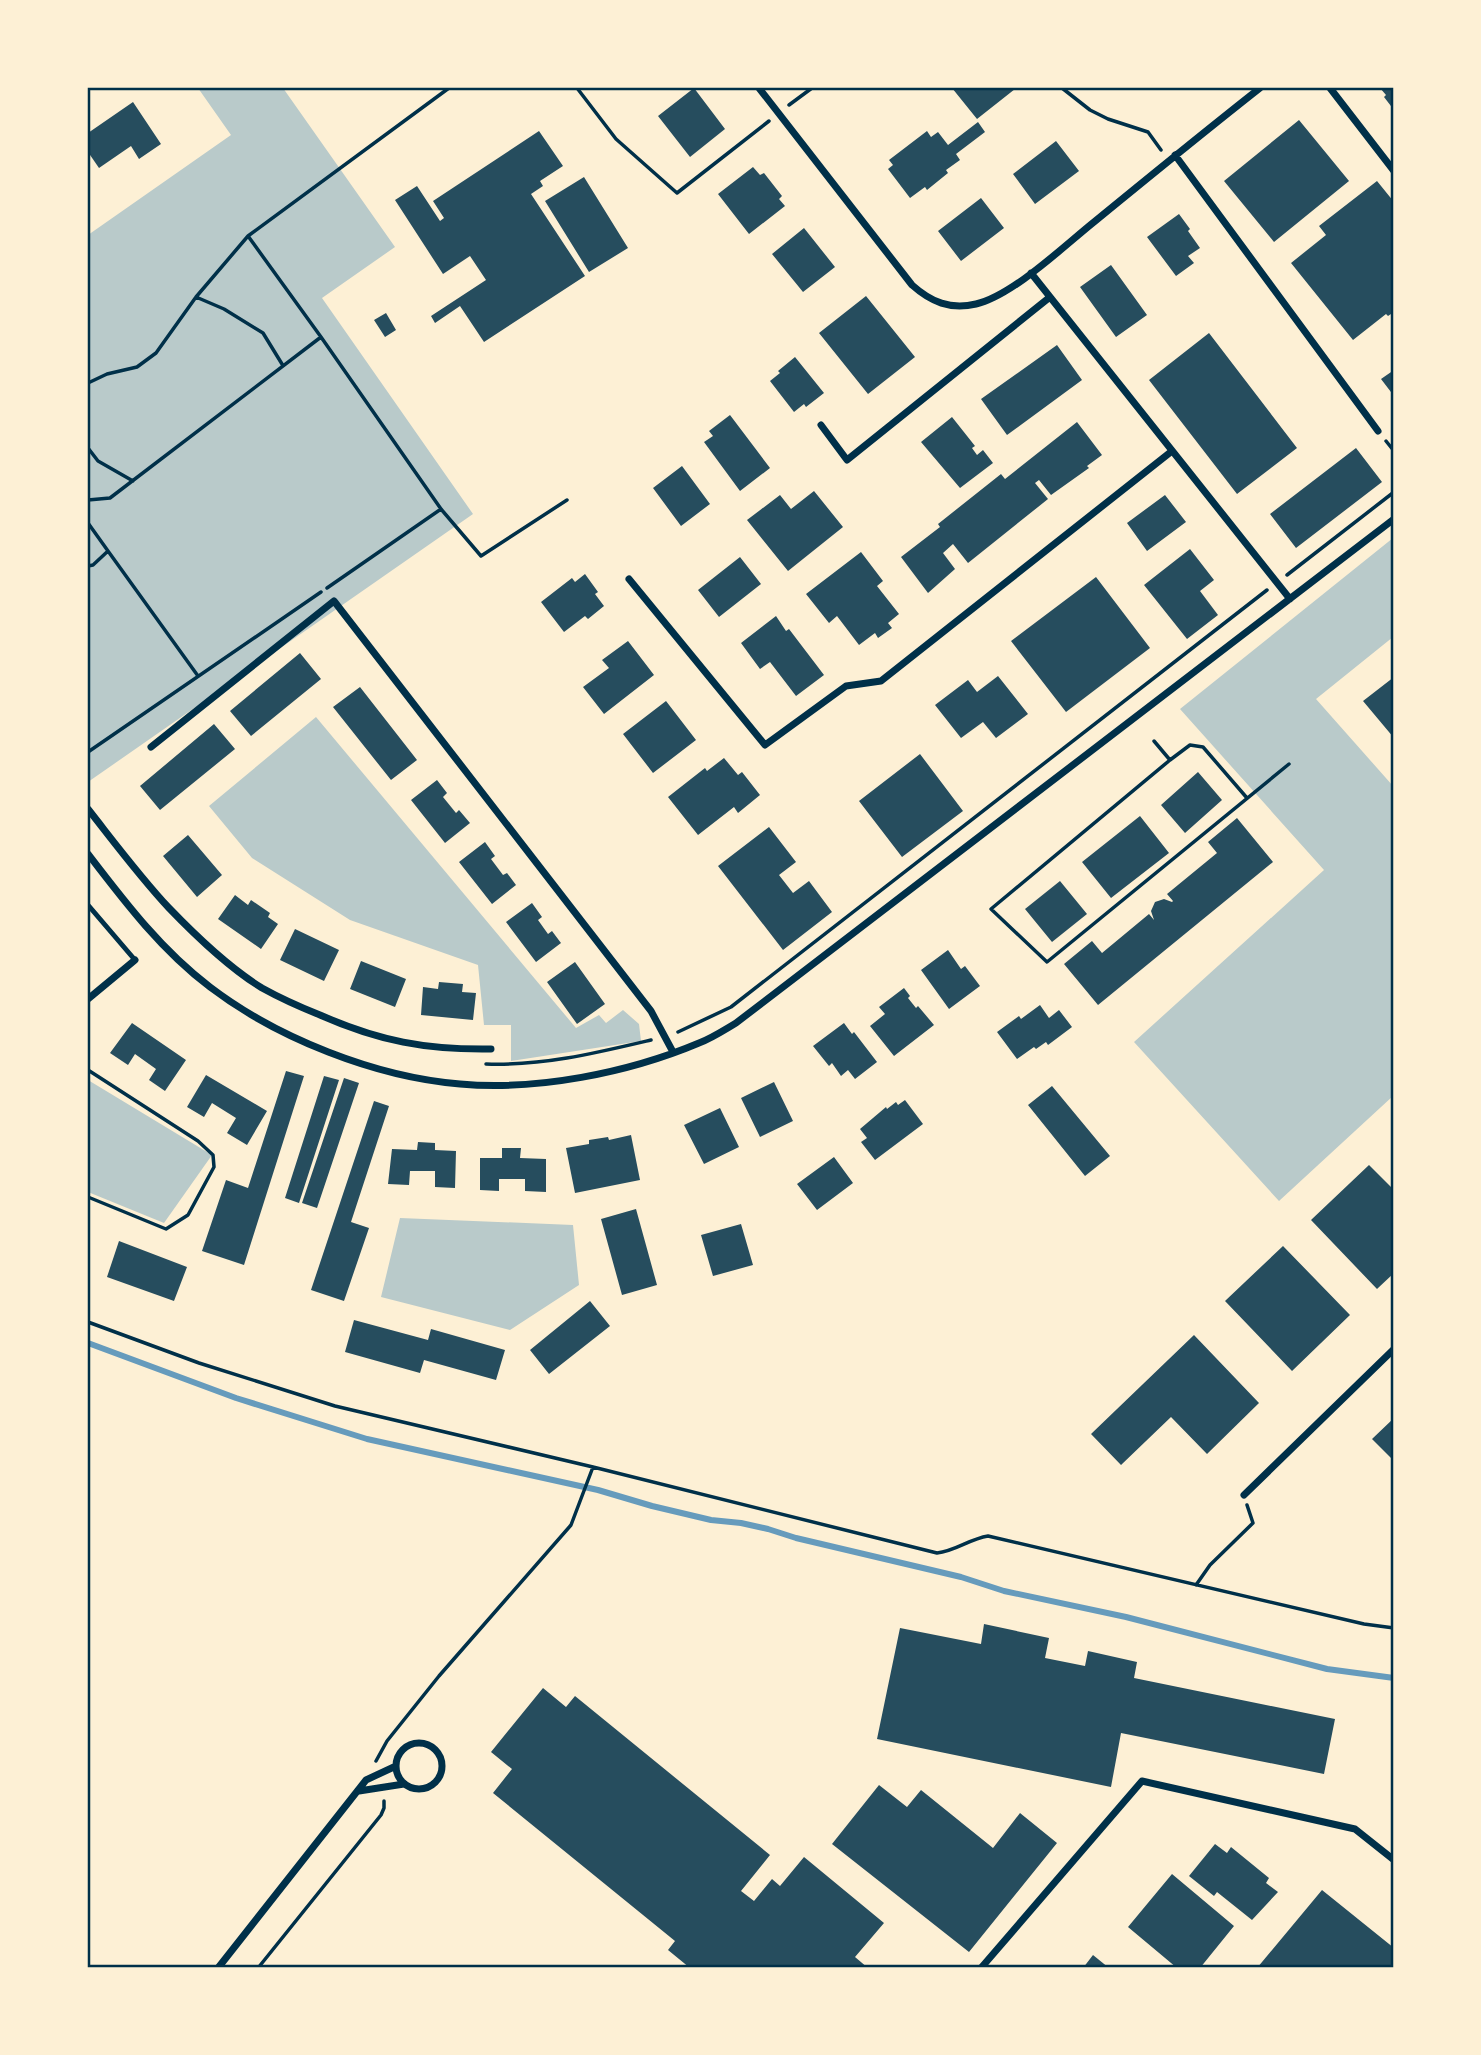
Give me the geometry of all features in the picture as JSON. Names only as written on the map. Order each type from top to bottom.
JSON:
[{"type":"street","points":[[759,88],[912,285],[933,301],[960,306],[989,299],[1031,273],[1260,88]]},
{"type":"street","points":[[1330,88],[1394,171]]},
{"type":"street","points":[[1172,158],[1378,431]]},
{"type":"street","points":[[1031,273],[1290,599]]},
{"type":"street","points":[[821,425],[847,460],[1050,297]]},
{"type":"street","points":[[629,579],[765,745],[846,686],[881,681],[1172,451]]},
{"type":"street","points":[[88,854],[137,917],[183,964],[209,986],[268,1025],[332,1054],[411,1076],[459,1084],[537,1083],[630,1066],[701,1043],[745,1017],[1394,519]]},
{"type":"street","points":[[151,747],[334,601],[651,1011],[673,1052]]},
{"type":"street","points":[[88,809],[169,908],[224,959],[261,987],[346,1026],[379,1037],[453,1050],[491,1049]]},
{"type":"street","points":[[88,999],[135,960]]},
{"type":"street","points":[[1244,1495],[1394,1349]]},
{"type":"street","points":[[411,1744],[429,1745],[440,1755],[440,1776],[427,1788],[415,1789],[404,1784],[397,1774],[396,1766],[402,1750],[411,1744]]},
{"type":"street","points":[[218,1968],[366,1780],[396,1766]]},
{"type":"street","points":[[981,1968],[1142,1781],[1355,1829],[1394,1860]]},
{"type":"street","points":[[359,1791],[404,1784]]},
{"type":"lane","points":[[88,905],[135,960]]},
{"type":"path","points":[[88,384],[107,374],[137,367],[156,353],[196,297],[248,236],[449,88]]},
{"type":"path","points":[[578,88],[616,139],[677,193],[812,88]]},
{"type":"path","points":[[1062,88],[1090,110],[1148,132],[1172,158]]},
{"type":"path","points":[[248,236],[441,509],[481,556],[567,499]]},
{"type":"path","points":[[196,297],[224,309],[263,333],[283,365]]},
{"type":"path","points":[[88,500],[110,498],[321,337]]},
{"type":"path","points":[[88,448],[98,461],[134,481]]},
{"type":"path","points":[[480,1064],[515,1065],[572,1059],[666,1037],[731,1007],[1394,492]]},
{"type":"path","points":[[88,752],[441,509]]},
{"type":"path","points":[[88,523],[198,676]]},
{"type":"path","points":[[88,566],[93,565],[108,551]]},
{"type":"path","points":[[1154,741],[1170,760]]},
{"type":"path","points":[[1247,798],[1203,747],[1190,745],[991,909],[1047,962],[1289,764]]},
{"type":"path","points":[[88,1070],[198,1141],[213,1155],[214,1167],[188,1215],[166,1229],[88,1197]]},
{"type":"path","points":[[88,1322],[199,1363],[335,1406],[937,1553],[950,1552],[974,1538],[988,1536],[1364,1624],[1394,1628]]},
{"type":"path","points":[[376,1774],[374,1765],[387,1741],[439,1676],[571,1525],[593,1467]]},
{"type":"path","points":[[1196,1585],[1210,1565],[1253,1522]]},
{"type":"path","points":[[258,1968],[381,1815],[384,1801],[379,1788]]},
{"type":"shaded area","points":[[198,88],[283,88],[395,247],[322,298],[473,514],[88,782],[88,235],[231,135]]},
{"type":"shaded area","points":[[1393,538],[1393,637],[1316,699],[1393,786],[1393,1096],[1279,1201],[1134,1042],[1324,870],[1180,709]]},
{"type":"shaded area","points":[[316,717],[576,1028],[599,1015],[606,1023],[623,1010],[639,1024],[641,1041],[511,1061],[511,1025],[484,1025],[478,965],[350,920],[252,858],[209,806]]},
{"type":"shaded area","points":[[88,1080],[212,1155],[164,1223],[88,1192]]},
{"type":"shaded area","points":[[400,1218],[573,1225],[579,1285],[510,1330],[381,1297]]},
{"type":"building","points":[[694,88],[725,129],[690,157],[658,116]]},
{"type":"building","points":[[952,88],[1013,88],[1015,89],[977,119]]},
{"type":"building","points":[[1380,88],[1394,88],[1394,110],[1384,97],[1386,95]]},
{"type":"building","points":[[133,102],[161,144],[139,159],[131,146],[99,168],[88,152],[88,133]]},
{"type":"building","points":[[1299,120],[1349,181],[1274,242],[1224,181]]},
{"type":"building","points":[[978,122],[985,132],[956,154],[960,160],[927,190],[925,187],[910,198],[888,169],[893,165],[889,160],[927,131],[931,137],[938,132],[948,145]]},
{"type":"building","points":[[539,131],[563,166],[540,181],[543,186],[531,194],[585,276],[484,342],[460,306],[435,323],[431,316],[486,280],[470,256],[443,274],[395,200],[417,186],[440,221],[444,218],[433,201]]},
{"type":"building","points":[[1056,141],[1079,171],[1035,204],[1013,174]]},
{"type":"building","points":[[753,167],[760,175],[764,173],[782,196],[779,199],[785,206],[749,234],[718,194]]},
{"type":"building","points":[[584,177],[628,248],[589,272],[545,201]]},
{"type":"building","points":[[1377,181],[1394,202],[1394,312],[1388,316],[1386,314],[1353,340],[1291,263],[1326,235],[1319,226]]},
{"type":"building","points":[[981,198],[1004,228],[961,261],[938,231]]},
{"type":"building","points":[[1179,214],[1200,248],[1188,256],[1194,263],[1176,276],[1147,237]]},
{"type":"building","points":[[804,228],[835,267],[803,292],[772,254]]},
{"type":"building","points":[[1111,265],[1147,315],[1116,337],[1080,287]]},
{"type":"building","points":[[866,296],[915,357],[868,394],[819,333]]},
{"type":"building","points":[[386,313],[396,330],[385,337],[374,320]]},
{"type":"building","points":[[1209,333],[1297,448],[1237,494],[1149,380]]},
{"type":"building","points":[[1057,345],[1082,380],[1007,435],[981,399]]},
{"type":"building","points":[[795,357],[824,393],[806,407],[804,404],[794,412],[770,381]]},
{"type":"building","points":[[1394,370],[1394,396],[1381,379]]},
{"type":"building","points":[[730,415],[770,468],[740,491],[704,442],[713,436],[709,431]]},
{"type":"building","points":[[952,417],[975,446],[972,448],[977,455],[983,450],[993,463],[960,488],[921,442]]},
{"type":"building","points":[[1077,422],[1102,455],[1087,466],[1089,468],[1051,495],[1039,480],[1035,483],[1048,499],[968,563],[953,544],[943,553],[955,569],[928,593],[901,557],[1001,474],[1005,479]]},
{"type":"building","points":[[1356,448],[1382,482],[1296,548],[1270,514]]},
{"type":"building","points":[[682,466],[710,504],[681,526],[653,488]]},
{"type":"building","points":[[814,491],[843,527],[788,571],[747,520],[780,495],[791,509]]},
{"type":"building","points":[[1165,495],[1186,522],[1147,551],[1127,523]]},
{"type":"building","points":[[1190,549],[1214,580],[1200,591],[1218,615],[1187,639],[1144,585]]},
{"type":"building","points":[[861,552],[883,581],[877,586],[899,614],[888,623],[892,628],[878,638],[875,633],[859,645],[837,616],[829,623],[806,594]]},
{"type":"building","points":[[740,557],[761,584],[719,617],[698,590]]},
{"type":"building","points":[[585,574],[604,606],[588,619],[585,616],[564,632],[541,602],[572,578],[575,582]]},
{"type":"building","points":[[1096,577],[1150,648],[1066,712],[1011,641]]},
{"type":"building","points":[[776,616],[824,675],[796,696],[770,662],[760,669],[741,643]]},
{"type":"building","points":[[628,641],[654,675],[604,714],[583,687],[609,668],[602,660]]},
{"type":"building","points":[[300,653],[321,679],[251,736],[230,711]]},
{"type":"building","points":[[998,676],[1028,714],[996,738],[983,722],[961,738],[935,705],[968,680],[977,692]]},
{"type":"building","points":[[1394,677],[1394,738],[1363,701]]},
{"type":"building","points":[[360,687],[417,760],[391,780],[333,707]]},
{"type":"building","points":[[666,701],[696,740],[653,773],[623,734]]},
{"type":"building","points":[[214,724],[235,749],[160,810],[140,786]]},
{"type":"building","points":[[920,754],[963,811],[902,857],[859,801]]},
{"type":"building","points":[[724,758],[738,775],[742,772],[760,795],[738,813],[734,807],[698,835],[668,797],[705,768],[707,771]]},
{"type":"building","points":[[1198,772],[1222,800],[1185,833],[1161,805]]},
{"type":"building","points":[[437,780],[447,793],[443,797],[456,813],[459,810],[470,823],[445,843],[411,800]]},
{"type":"building","points":[[1140,816],[1169,853],[1111,898],[1082,862]]},
{"type":"building","points":[[1237,818],[1273,862],[1098,1005],[1064,964],[1092,941],[1102,953],[1149,914],[1154,920],[1151,911],[1155,902],[1164,899],[1173,901],[1167,894],[1217,853],[1208,842]]},
{"type":"building","points":[[769,827],[796,862],[779,875],[793,893],[809,881],[832,912],[783,950],[718,866]]},
{"type":"building","points":[[188,835],[222,875],[197,897],[163,856]]},
{"type":"building","points":[[485,842],[495,856],[491,859],[503,875],[507,873],[516,885],[492,904],[459,862]]},
{"type":"building","points":[[1060,881],[1087,914],[1052,942],[1025,909]]},
{"type":"building","points":[[235,895],[248,905],[251,900],[270,913],[268,917],[278,924],[261,949],[218,919]]},
{"type":"building","points":[[532,903],[542,917],[538,920],[548,934],[552,931],[561,943],[536,962],[506,922]]},
{"type":"building","points":[[295,929],[339,950],[324,981],[280,960]]},
{"type":"building","points":[[948,950],[961,969],[965,966],[980,986],[949,1009],[921,970]]},
{"type":"building","points":[[361,961],[406,979],[395,1007],[350,989]]},
{"type":"building","points":[[575,962],[605,1004],[577,1024],[547,982]]},
{"type":"building","points":[[439,982],[463,984],[462,992],[476,993],[473,1020],[421,1015],[423,987],[438,989]]},
{"type":"building","points":[[904,988],[916,1008],[918,1006],[934,1025],[894,1056],[870,1026],[885,1014],[879,1007]]},
{"type":"building","points":[[1040,1005],[1049,1018],[1059,1010],[1072,1027],[1048,1045],[1046,1042],[1036,1049],[1034,1047],[1017,1059],[997,1032]]},
{"type":"building","points":[[132,1023],[186,1060],[165,1091],[149,1080],[156,1069],[135,1054],[128,1065],[110,1053]]},
{"type":"building","points":[[844,1023],[877,1062],[855,1079],[848,1070],[841,1076],[832,1063],[829,1066],[813,1046]]},
{"type":"building","points":[[286,1071],[304,1076],[244,1265],[202,1251],[226,1180],[248,1188]]},
{"type":"building","points":[[206,1075],[267,1111],[247,1145],[227,1133],[236,1118],[212,1103],[204,1117],[187,1107]]},
{"type":"building","points":[[324,1076],[339,1080],[299,1203],[285,1198]]},
{"type":"building","points":[[344,1078],[359,1083],[317,1208],[302,1203]]},
{"type":"building","points":[[774,1082],[793,1121],[760,1137],[741,1098]]},
{"type":"building","points":[[1052,1086],[1110,1156],[1085,1176],[1028,1105]]},
{"type":"building","points":[[905,1100],[923,1124],[875,1160],[861,1142],[867,1138],[860,1129],[886,1107],[887,1109],[896,1102],[898,1105]]},
{"type":"building","points":[[374,1101],[389,1106],[351,1222],[369,1228],[344,1301],[311,1290]]},
{"type":"building","points":[[720,1108],[739,1147],[704,1164],[684,1125]]},
{"type":"building","points":[[631,1135],[640,1180],[575,1193],[566,1148],[589,1144],[589,1140],[608,1137],[609,1140]]},
{"type":"building","points":[[418,1142],[435,1143],[435,1150],[456,1151],[455,1188],[435,1187],[435,1171],[410,1171],[409,1185],[388,1184],[392,1149],[417,1150]]},
{"type":"building","points":[[502,1148],[521,1148],[520,1158],[546,1159],[546,1192],[525,1191],[525,1179],[499,1179],[499,1191],[480,1190],[480,1158],[502,1158]]},
{"type":"building","points":[[834,1157],[853,1183],[817,1210],[797,1184]]},
{"type":"building","points":[[1369,1165],[1394,1190],[1394,1273],[1377,1289],[1311,1220]]},
{"type":"building","points":[[636,1209],[657,1285],[622,1295],[601,1219]]},
{"type":"building","points":[[741,1224],[753,1265],[713,1276],[701,1235]]},
{"type":"building","points":[[119,1241],[187,1267],[174,1301],[107,1277]]},
{"type":"building","points":[[1283,1246],[1350,1315],[1292,1371],[1225,1301]]},
{"type":"building","points":[[590,1301],[610,1326],[549,1374],[530,1350]]},
{"type":"building","points":[[354,1320],[428,1340],[431,1329],[505,1350],[496,1380],[424,1360],[420,1373],[345,1352]]},
{"type":"building","points":[[1194,1335],[1259,1403],[1207,1454],[1171,1417],[1121,1465],[1091,1434]]},
{"type":"building","points":[[1394,1418],[1394,1461],[1372,1439]]},
{"type":"building","points":[[984,1624],[1049,1638],[1045,1658],[1085,1666],[1088,1651],[1137,1662],[1134,1678],[1335,1719],[1324,1774],[1121,1733],[1111,1787],[877,1739],[900,1628],[981,1644]]},
{"type":"building","points":[[543,1688],[566,1707],[575,1696],[770,1855],[741,1891],[754,1901],[772,1879],[780,1886],[804,1857],[884,1923],[855,1957],[868,1968],[690,1968],[668,1950],[675,1941],[493,1793],[512,1769],[491,1752]]},
{"type":"building","points":[[879,1785],[907,1807],[921,1790],[993,1848],[1020,1813],[1057,1843],[969,1952],[832,1844]]},
{"type":"building","points":[[1215,1844],[1227,1853],[1231,1847],[1269,1878],[1266,1883],[1278,1892],[1252,1920],[1217,1892],[1214,1896],[1189,1876]]},
{"type":"building","points":[[1172,1874],[1234,1926],[1200,1968],[1177,1968],[1128,1927]]},
{"type":"building","points":[[1322,1890],[1394,1948],[1393,1968],[1257,1968]]},
{"type":"building","points":[[1093,1955],[1109,1968],[1083,1968]]},
{"type":"waterway","points":[[88,1343],[236,1398],[367,1439],[598,1490],[711,1520],[768,1529],[961,1577],[1004,1591],[1126,1617],[1327,1669],[1394,1678]]}]
